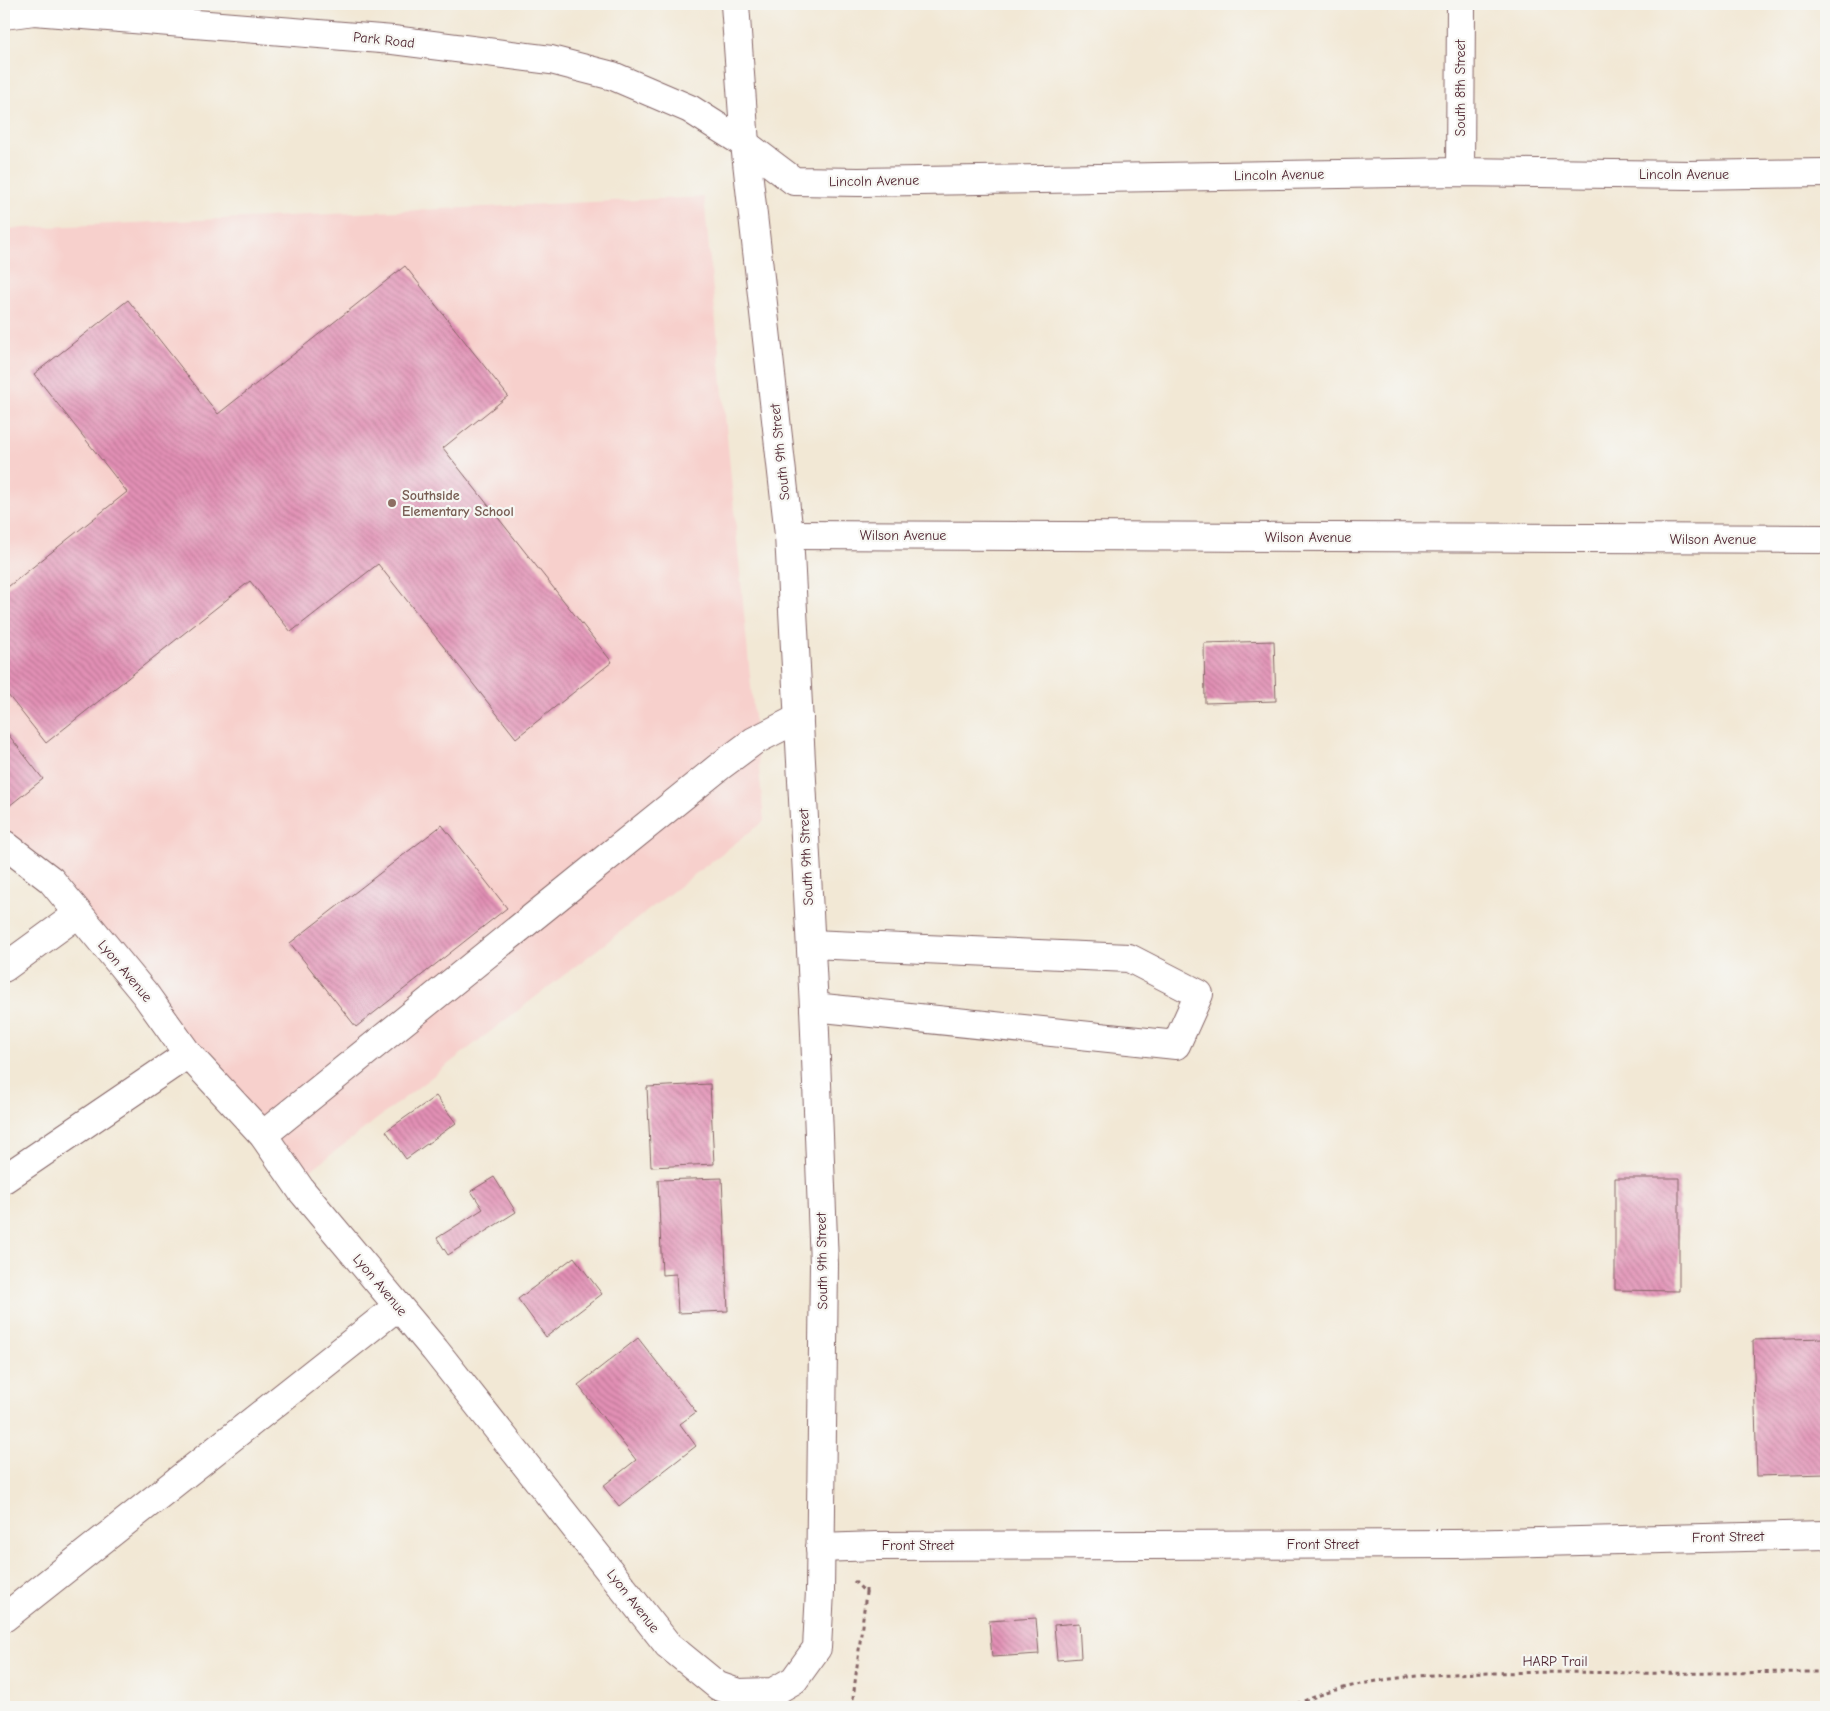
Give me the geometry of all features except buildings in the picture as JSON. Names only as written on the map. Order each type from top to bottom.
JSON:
[{"type":"street","name":"South 9th Street","points":[[735,4],[745,144],[789,535],[811,944],[824,1264],[820,1591],[817,1648],[794,1680],[773,1692]]},
{"type":"street","name":"South 8th Street","points":[[1460,4],[1460,172]]},
{"type":"street","name":"Park Road","points":[[4,14],[34,11],[393,40],[551,60],[613,76],[690,109],[745,144]]},
{"type":"street","name":"Lincoln Avenue","points":[[745,144],[794,181],[859,182],[1460,172],[1689,175],[1826,173]]},
{"type":"street","name":"Wilson Avenue","points":[[789,535],[1826,539]]},
{"type":"street","points":[[263,1134],[719,767],[754,741],[799,718]]},
{"type":"street","name":"Lyon Avenue","points":[[4,844],[51,880],[145,994],[188,1054],[263,1134],[301,1190],[398,1306],[668,1645],[718,1686],[738,1693],[773,1692]]},
{"type":"street","points":[[4,968],[78,914]]},
{"type":"street","points":[[811,944],[1129,958],[1199,994],[1176,1045],[814,1007]]},
{"type":"street","points":[[4,1179],[188,1054]]},
{"type":"street","points":[[4,1618],[398,1306]]},
{"type":"street","name":"Front Street","points":[[820,1548],[886,1546],[1456,1544],[1826,1535]]},
{"type":"path","points":[[820,1548],[866,1594]]},
{"type":"path","points":[[852,1707],[866,1585]]},
{"type":"path","name":"HARP Trail","points":[[1289,1707],[1334,1690],[1369,1681],[1420,1676],[1544,1672],[1691,1674],[1826,1672]]},
{"type":"shaded area","points":[[704,197],[764,821],[307,1173],[4,828],[4,229]]},
{"type":"place","name":"Southside Elementary School","points":[[392,503]]}]
